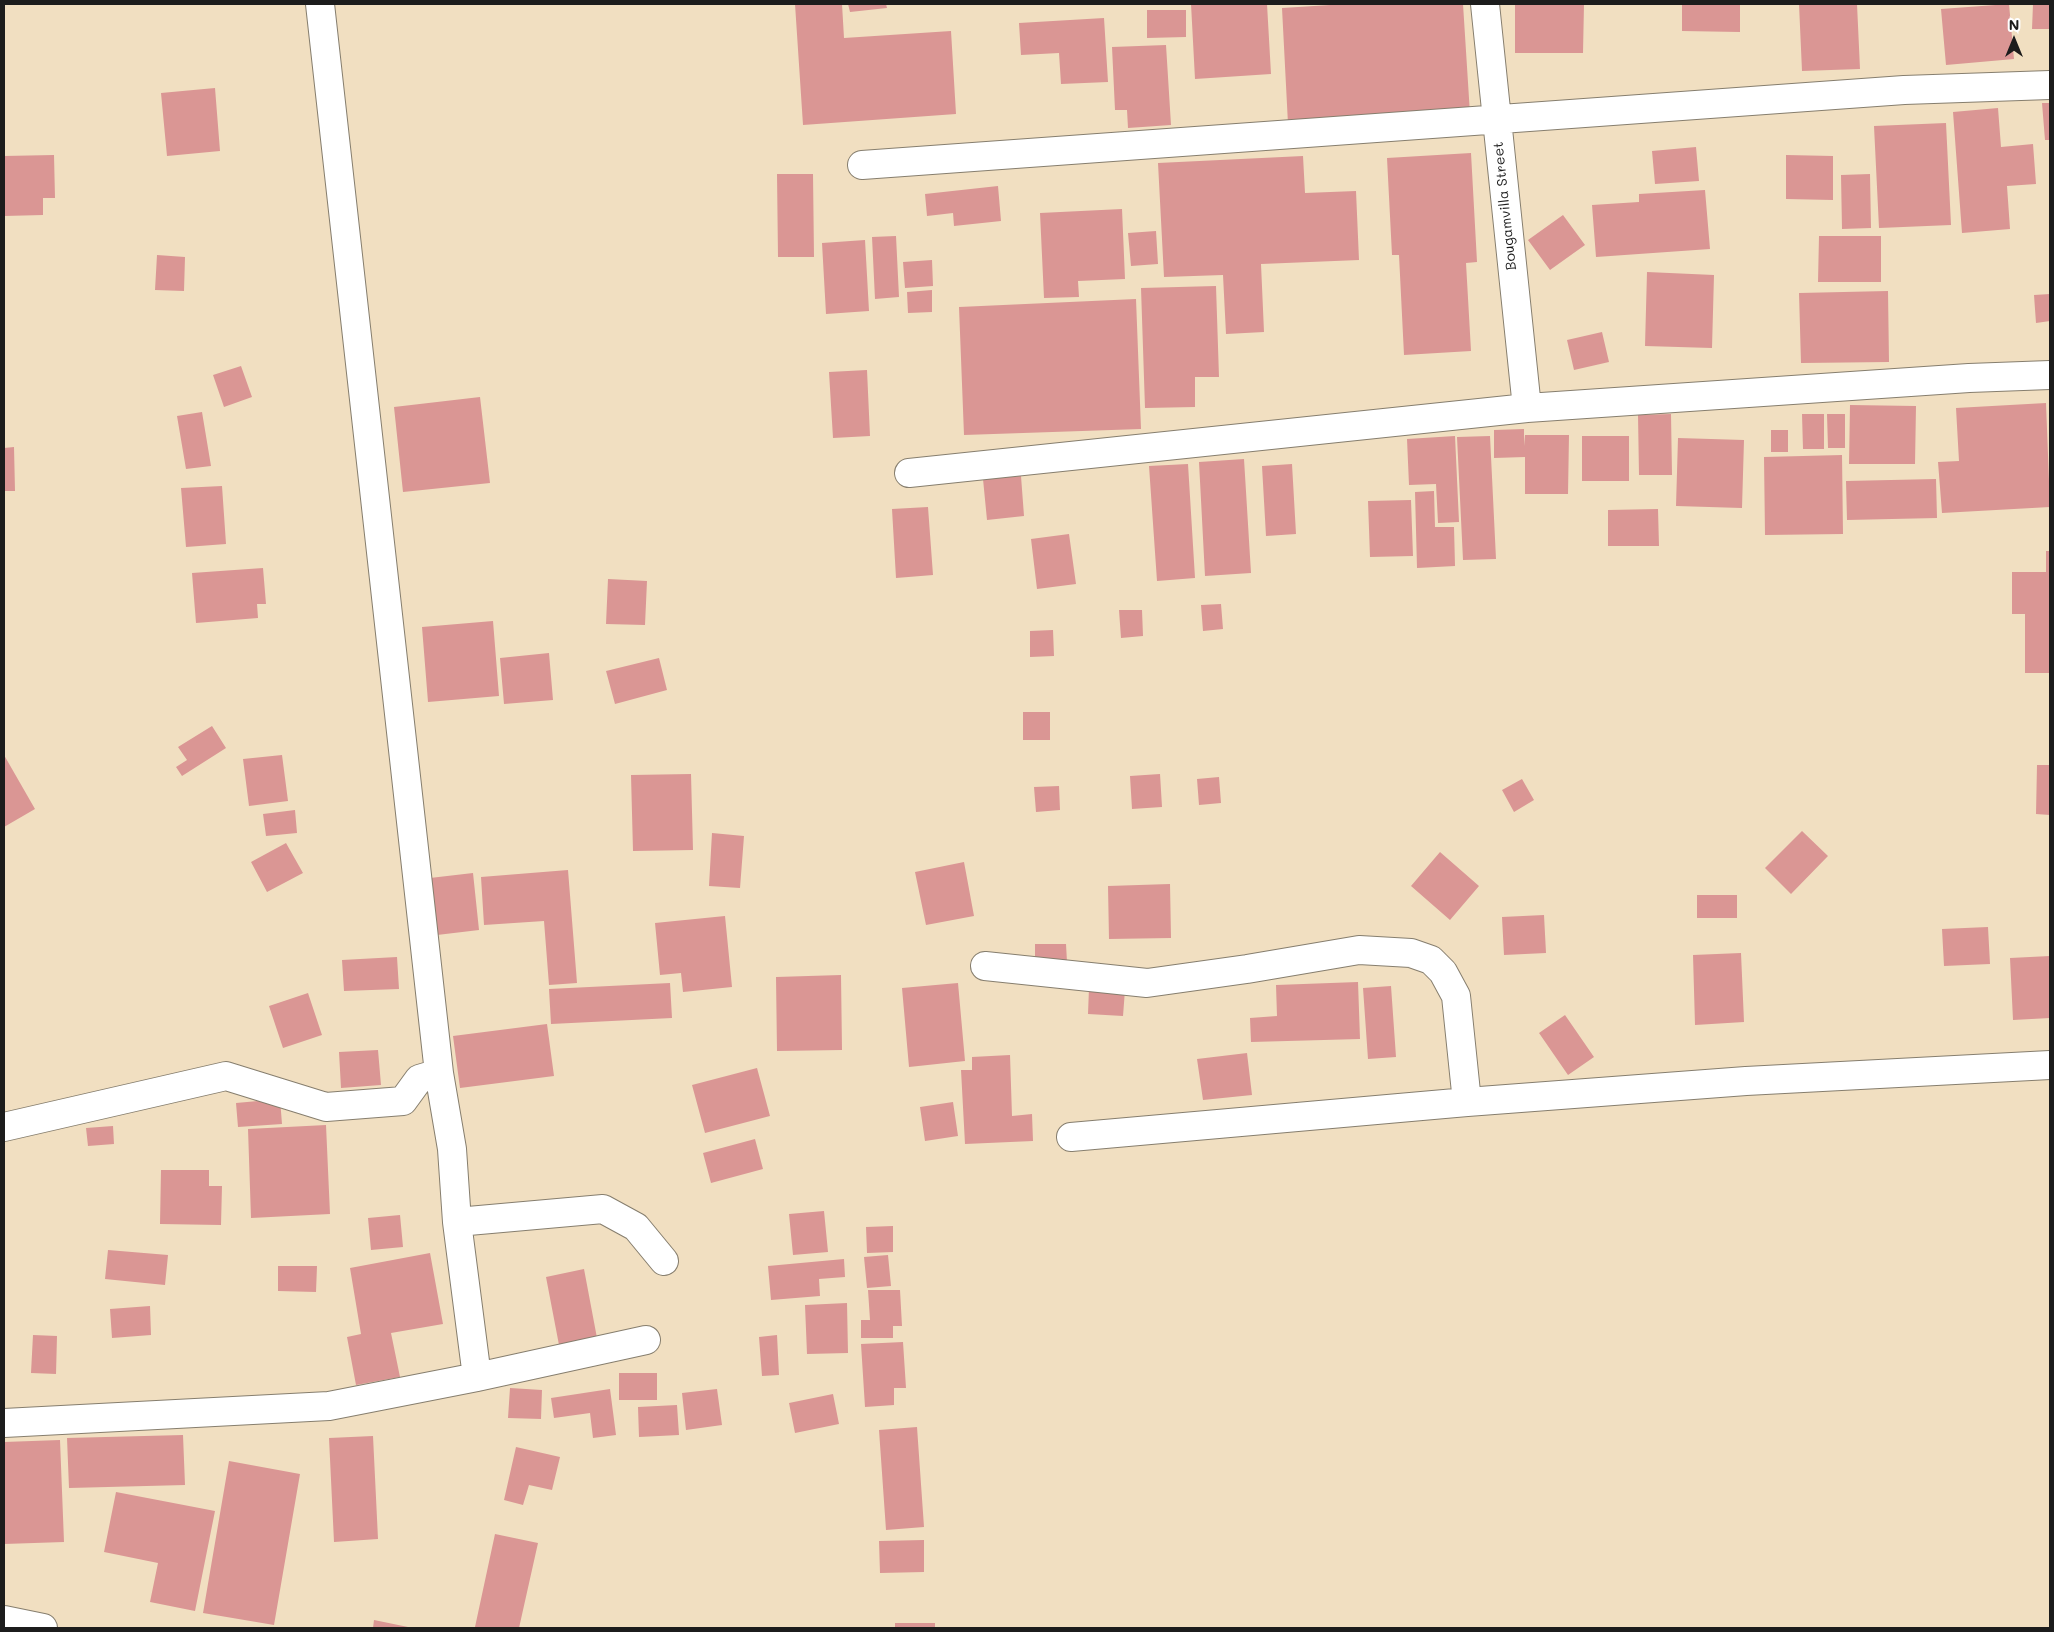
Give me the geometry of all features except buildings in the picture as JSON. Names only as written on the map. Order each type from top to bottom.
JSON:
[{"type":"street","points":[[320,4],[440,1073],[452,1150],[457,1222],[477,1377]]},
{"type":"street","name":"Bougamvilla Street","points":[[1485,4],[1527,408]]},
{"type":"street","points":[[862,165],[1904,90],[2050,85]]},
{"type":"street","points":[[909,473],[1527,408],[1949,379],[2050,375]]},
{"type":"street","points":[[986,966],[1147,983],[1247,969],[1359,950],[1411,953],[1431,960],[1443,972],[1456,996],[1467,1102]]},
{"type":"street","points":[[1071,1137],[1467,1102],[1746,1081],[2050,1065]]},
{"type":"street","points":[[4,1127],[226,1076],[326,1107],[403,1101],[419,1079],[440,1073]]},
{"type":"street","points":[[457,1222],[603,1209],[636,1227],[664,1260]]},
{"type":"street","points":[[4,1423],[329,1406],[477,1377],[646,1340]]},
{"type":"street","points":[[4,1620],[43,1628]]}]
